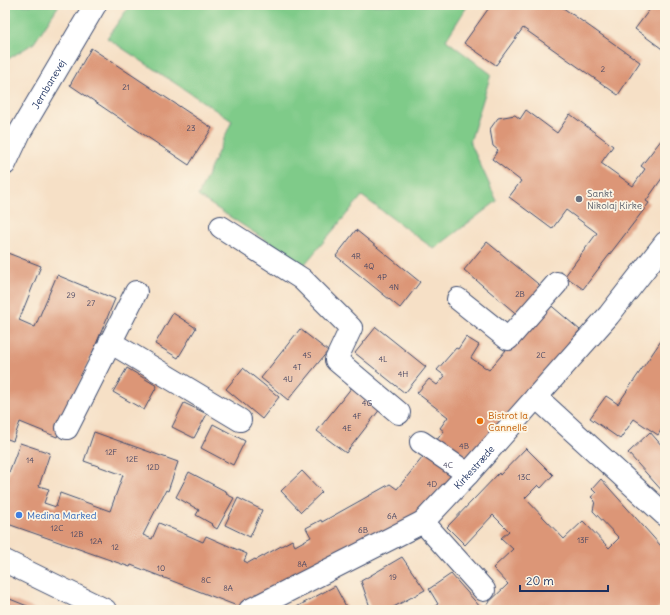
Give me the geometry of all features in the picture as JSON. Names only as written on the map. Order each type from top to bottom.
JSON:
[{"type":"street","name":"Jernbanevej","points":[[5,164],[12,126],[94,5]]},
{"type":"street","points":[[221,227],[302,279],[350,328],[336,360],[399,412]]},
{"type":"street","name":"Kirkestræde","points":[[250,610],[423,522],[468,474],[609,315],[665,243]]},
{"type":"street","points":[[458,299],[508,339],[557,283]]},
{"type":"street","points":[[68,428],[136,292]]},
{"type":"street","points":[[110,342],[240,420]]},
{"type":"street","points":[[536,397],[665,515]]},
{"type":"street","points":[[421,442],[468,474]]},
{"type":"street","points":[[423,522],[484,590]]},
{"type":"street","points":[[5,561],[105,610]]},
{"type":"green space","points":[[5,5],[59,5],[34,43],[5,61]]},
{"type":"green space","points":[[130,5],[468,5],[446,40],[491,74],[470,142],[497,201],[434,249],[362,196],[304,265],[198,196],[232,121],[107,38]]},
{"type":"building","points":[[491,5],[525,5],[531,9],[534,5],[559,5],[640,62],[618,95],[523,28],[496,65],[464,43]]},
{"type":"building","points":[[653,5],[665,5],[665,51],[635,29]]},
{"type":"building","points":[[91,48],[212,128],[189,165],[70,85]]},
{"type":"building","name":"Sankt Nikolaj Kirke","points":[[526,110],[557,133],[570,114],[613,146],[601,163],[633,186],[645,169],[641,166],[662,139],[665,142],[665,174],[646,201],[649,203],[583,289],[565,276],[597,233],[566,210],[552,229],[509,197],[521,181],[492,159],[498,150],[493,146],[490,129],[498,118],[515,115],[520,119]]},
{"type":"building","points":[[356,230],[420,282],[400,308],[336,256]]},
{"type":"building","points":[[487,242],[543,288],[519,316],[464,270]]},
{"type":"building","points":[[5,252],[41,266],[19,320],[35,327],[57,275],[115,299],[57,437],[20,422],[13,441],[5,438]]},
{"type":"building","points":[[547,302],[580,330],[426,512],[245,609],[131,565],[130,567],[5,523],[5,483],[20,443],[50,453],[39,486],[49,489],[44,503],[56,507],[60,493],[110,511],[123,475],[84,461],[94,432],[178,462],[168,491],[166,490],[143,535],[152,539],[159,523],[203,542],[206,536],[247,554],[244,561],[248,563],[292,540],[295,546],[311,537],[306,528],[321,520],[322,522],[390,484],[397,489],[444,431],[440,428],[448,417],[417,393],[429,379],[437,385],[445,376],[437,370],[456,348],[458,349],[466,337],[479,345],[471,358],[489,370]]},
{"type":"building","points":[[173,313],[196,328],[178,358],[155,344]]},
{"type":"building","points":[[376,327],[426,367],[405,393],[355,353]]},
{"type":"building","points":[[300,329],[328,351],[288,400],[261,378]]},
{"type":"building","points":[[665,335],[665,424],[658,435],[634,419],[620,439],[590,418],[606,396],[618,404]]},
{"type":"building","points":[[127,368],[157,386],[144,410],[113,392]]},
{"type":"building","points":[[243,368],[279,397],[262,419],[226,389]]},
{"type":"building","points":[[356,382],[384,404],[346,453],[317,431]]},
{"type":"building","points":[[184,403],[207,414],[194,438],[172,427]]},
{"type":"building","points":[[213,424],[245,441],[233,465],[201,448]]},
{"type":"building","points":[[650,432],[663,447],[665,445],[665,494],[628,453]]},
{"type":"building","points":[[526,448],[553,475],[541,488],[538,485],[525,498],[564,539],[583,521],[609,548],[619,538],[593,511],[595,501],[591,497],[596,493],[592,489],[601,479],[661,546],[665,543],[665,604],[656,610],[429,610],[438,604],[429,589],[451,574],[482,609],[508,584],[493,568],[513,549],[501,538],[509,531],[493,515],[465,545],[447,527],[499,473],[500,475]]},
{"type":"building","points":[[302,471],[322,492],[301,512],[281,491]]},
{"type":"building","points":[[189,472],[227,492],[226,494],[234,498],[217,529],[211,525],[212,524],[196,515],[199,510],[176,497]]},
{"type":"building","points":[[238,498],[262,510],[250,537],[225,525]]},
{"type":"building","points":[[402,557],[425,590],[388,610],[371,610],[361,581]]},
{"type":"building","points":[[335,586],[348,610],[291,610]]},
{"type":"building","points":[[5,597],[37,610],[5,610]]},
{"type":"place","name":"Sankt Nikolaj Kirke","points":[[579,199]]},
{"type":"place","name":"Bistrot la Cannelle","points":[[480,421]]},
{"type":"place","name":"Medina Marked","points":[[19,515]]}]
